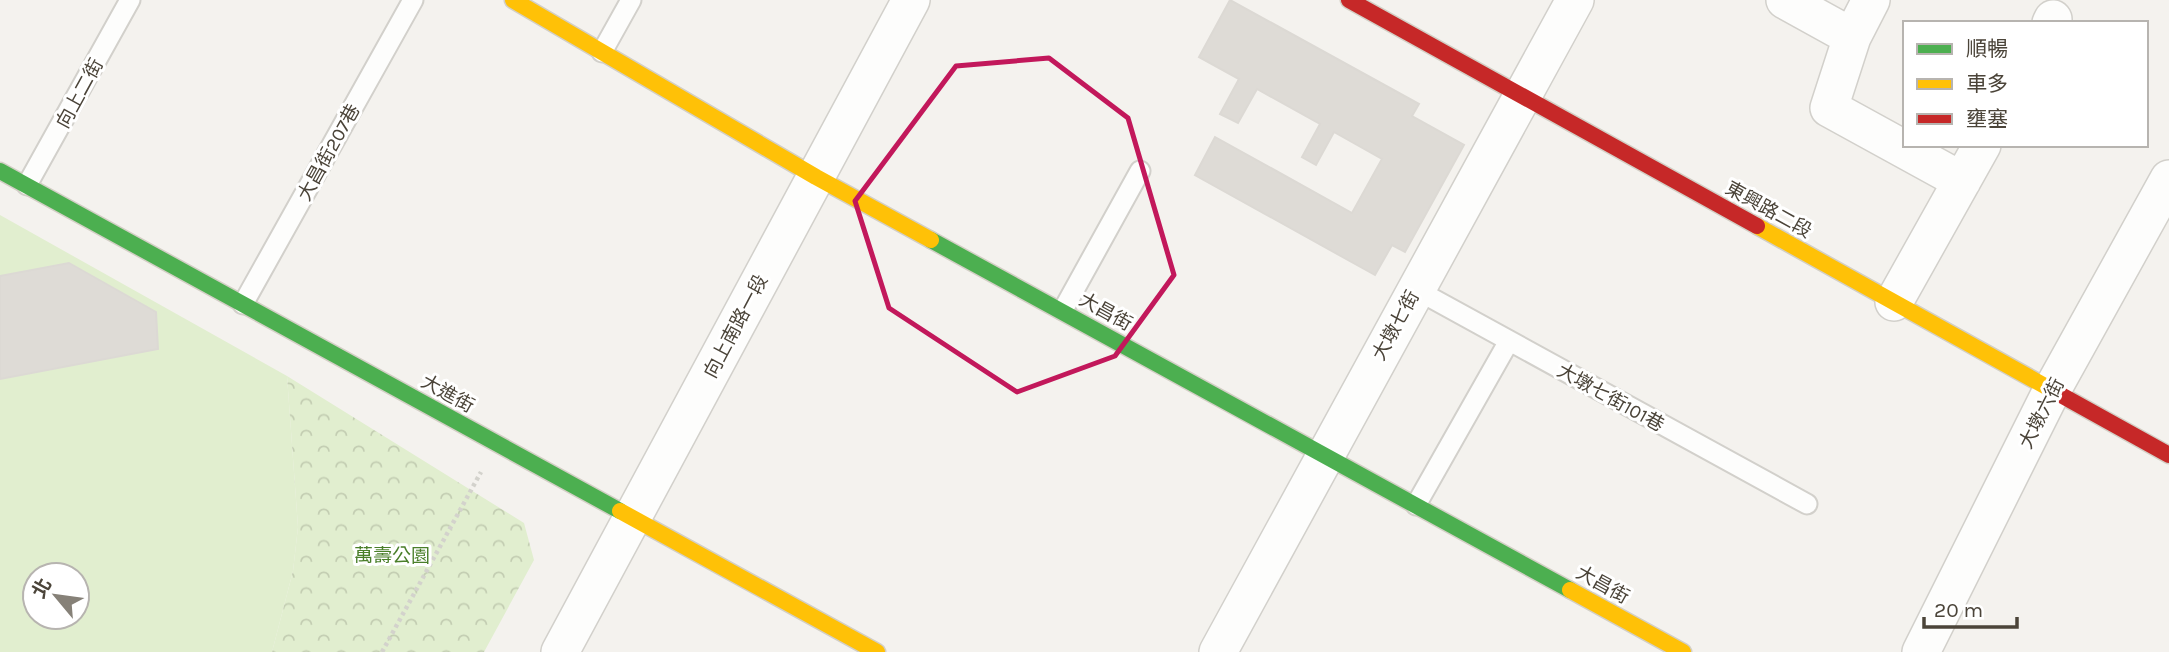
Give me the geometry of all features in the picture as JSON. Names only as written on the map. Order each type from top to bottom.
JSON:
[{"type":"street","name":"大昌街","points":[[513,0],[816,177],[1683,652]]},
{"type":"street","name":"向上南路一段","points":[[559,652],[912,0]]},
{"type":"street","name":"東興路二段","points":[[1349,0],[2169,455]]},
{"type":"street","name":"大墩七街","points":[[1218,652],[1323,456],[1576,0]]},
{"type":"street","points":[[1785,0],[1852,37]]},
{"type":"street","points":[[1871,0],[1852,37],[1829,108],[1962,181]]},
{"type":"street","points":[[1894,302],[1981,147]]},
{"type":"street","name":"大進街","points":[[0,170],[877,652]]},
{"type":"street","name":"大墩六街","points":[[1921,652],[2052,390],[2169,179]]},
{"type":"lane","name":"向上二街","points":[[27,186],[130,0]]},
{"type":"lane","name":"大昌街207巷","points":[[243,304],[413,0]]},
{"type":"lane","points":[[603,51],[631,0]]},
{"type":"lane","points":[[1063,310],[1140,171]]},
{"type":"lane","name":"大墩七街101巷","points":[[1415,289],[1807,504]]},
{"type":"lane","points":[[1416,505],[1509,341]]},
{"type":"path","points":[[382,652],[497,443]]},
{"type":"highlighted area","points":[[1049,58],[1128,118],[1174,275],[1115,356],[1017,392],[889,308],[855,201],[956,66]]},
{"type":"green space","points":[[0,215],[287,376],[298,527],[293,571],[272,652],[0,652]]},
{"type":"green space","name":"萬壽公園","points":[[287,376],[524,523],[534,560],[484,652],[272,652],[293,571],[298,527]]},
{"type":"building","points":[[1230,0],[1419,104],[1412,116],[1464,145],[1405,252],[1392,245],[1375,275],[1195,175],[1215,137],[1352,213],[1382,159],[1334,132],[1316,165],[1302,157],[1320,124],[1257,89],[1238,123],[1220,114],[1239,79],[1199,57]]},
{"type":"building","points":[[69,263],[156,312],[158,349],[0,379],[0,276]]},
{"type":"traffic: fast","points":[[0,171],[620,511]]},
{"type":"traffic: fast","points":[[931,240],[1570,590]]},
{"type":"traffic: slow","points":[[513,0],[816,177],[931,240]]},
{"type":"traffic: slow","points":[[1757,226],[2061,395]]},
{"type":"traffic: slow","points":[[620,511],[877,652]]},
{"type":"traffic: slow","points":[[1570,590],[1683,652]]},
{"type":"traffic: jam","points":[[1349,0],[1757,226]]},
{"type":"traffic: jam","points":[[2061,395],[2169,455]]}]
